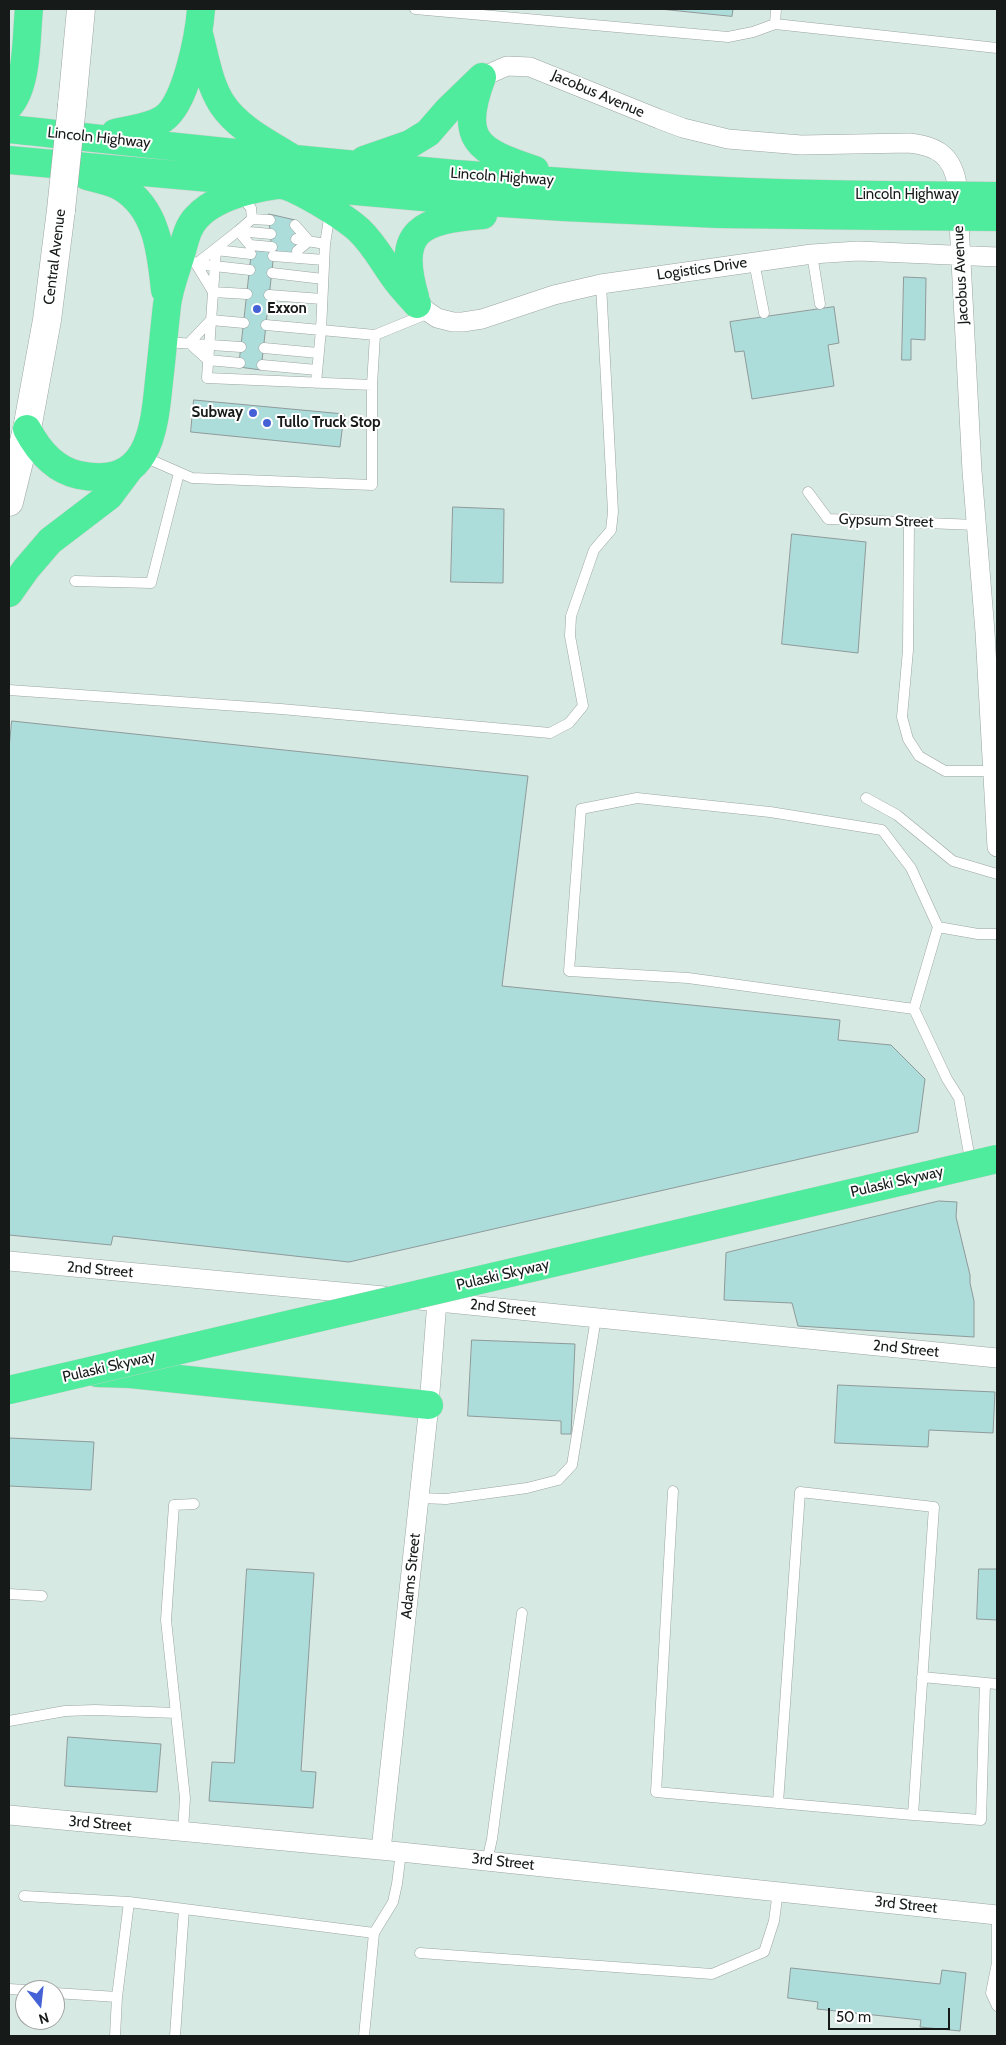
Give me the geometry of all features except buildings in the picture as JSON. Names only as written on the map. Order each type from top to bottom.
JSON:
[{"type":"highway","points":[[9,106],[17,93],[22,78],[29,9]]},
{"type":"highway","points":[[91,138],[148,126],[167,116],[181,96],[200,21]]},
{"type":"highway","points":[[200,21],[211,80],[222,104],[242,124],[292,158]]},
{"type":"highway","points":[[352,164],[390,152],[428,133],[482,76]]},
{"type":"highway","points":[[482,76],[472,113],[472,126],[478,142],[498,157],[572,182]]},
{"type":"highway","name":"Lincoln Highway","points":[[9,129],[352,164],[572,182],[728,192],[997,217]]},
{"type":"highway","name":"Lincoln Highway","points":[[9,160],[41,161],[281,185],[563,208],[719,214],[997,196]]},
{"type":"highway","points":[[9,593],[26,569],[50,541],[109,496],[136,461],[154,426],[176,342],[167,302],[158,238],[150,218],[136,200],[121,187],[41,161]]},
{"type":"highway","points":[[167,302],[189,259],[190,227],[196,217],[213,204],[237,194],[281,185],[351,223],[370,241],[396,281],[423,308]]},
{"type":"highway","points":[[423,308],[409,277],[408,258],[412,241],[423,229],[440,220],[449,218],[563,208]]},
{"type":"highway","points":[[26,429],[43,454],[68,472],[86,476],[106,477],[116,475],[136,461]]},
{"type":"highway","name":"Pulaski Skyway","points":[[9,1371],[997,1141]]},
{"type":"highway","name":"Pulaski Skyway","points":[[9,1390],[997,1159]]},
{"type":"highway","points":[[9,1381],[55,1374],[130,1374],[429,1405]]},
{"type":"main road","name":"Central Avenue","points":[[9,502],[26,429],[47,320],[61,210],[81,9]]},
{"type":"street","name":"Jacobus Avenue","points":[[482,76],[507,66],[530,67],[667,122],[691,130],[736,140],[801,145],[909,143],[929,147],[938,151],[950,161],[956,175],[976,525],[986,632],[997,847]]},
{"type":"street","name":"Logistics Drive","points":[[423,308],[436,318],[453,322],[472,321],[530,302],[601,284],[812,254],[858,252],[997,257]]},
{"type":"street","name":"2nd Street","points":[[9,1261],[997,1358]]},
{"type":"street","name":"Adams Street","points":[[381,1850],[429,1405],[437,1302]]},
{"type":"street","name":"3rd Street","points":[[9,1815],[401,1852],[997,1915]]},
{"type":"lane","points":[[414,9],[728,37],[753,32],[774,24],[997,48]]},
{"type":"lane","points":[[774,24],[776,9]]},
{"type":"lane","points":[[237,194],[251,208],[252,219]]},
{"type":"lane","points":[[316,383],[321,330],[325,244],[330,210]]},
{"type":"lane","points":[[189,259],[216,250],[252,219],[270,220]]},
{"type":"lane","points":[[296,225],[309,242]]},
{"type":"lane","points":[[238,231],[271,234]]},
{"type":"lane","points":[[238,231],[250,245],[272,251],[324,260]]},
{"type":"lane","points":[[296,239],[325,244]]},
{"type":"lane","points":[[296,251],[309,242]]},
{"type":"lane","points":[[216,250],[251,254]]},
{"type":"lane","points":[[207,378],[216,250]]},
{"type":"lane","points":[[812,254],[820,304]]},
{"type":"lane","points":[[189,259],[215,266],[250,270]]},
{"type":"lane","points":[[189,259],[213,292]]},
{"type":"lane","points":[[754,262],[764,313]]},
{"type":"lane","points":[[272,273],[323,279]]},
{"type":"lane","points":[[9,690],[281,709],[550,733],[569,723],[583,706],[570,636],[572,616],[594,550],[611,530],[613,512],[601,284]]},
{"type":"lane","points":[[213,292],[247,294]]},
{"type":"lane","points":[[269,295],[322,299]]},
{"type":"lane","points":[[266,325],[375,335],[423,308]]},
{"type":"lane","points":[[176,342],[211,320],[244,323]]},
{"type":"lane","points":[[136,461],[192,478],[372,485],[372,385],[375,335]]},
{"type":"lane","points":[[176,342],[241,347]]},
{"type":"lane","points":[[176,342],[208,360],[240,363]]},
{"type":"lane","points":[[176,342],[207,378],[372,385]]},
{"type":"lane","points":[[264,348],[318,353]]},
{"type":"lane","points":[[262,365],[317,370]]},
{"type":"lane","points":[[75,582],[151,583],[179,473]]},
{"type":"lane","name":"Gypsum Street","points":[[808,492],[828,519],[976,525]]},
{"type":"lane","points":[[909,522],[908,650],[902,717],[908,739],[919,756],[945,771],[993,770]]},
{"type":"lane","points":[[914,1008],[688,978],[568,971],[581,809],[637,798],[770,812],[882,830],[912,868],[938,927],[914,1008],[947,1079],[959,1098],[972,1168]]},
{"type":"lane","points":[[866,798],[897,815],[953,861],[997,874]]},
{"type":"lane","points":[[938,927],[978,934],[997,934]]},
{"type":"lane","points":[[419,1498],[446,1499],[527,1488],[558,1480],[572,1465],[596,1318]]},
{"type":"lane","points":[[673,1491],[656,1792],[982,1820],[985,1683]]},
{"type":"lane","points":[[778,1803],[800,1492],[934,1507],[913,1814]]},
{"type":"lane","points":[[183,1831],[185,1798],[166,1620],[174,1505],[194,1504]]},
{"type":"lane","points":[[9,1594],[42,1596]]},
{"type":"lane","points":[[488,1861],[522,1613]]},
{"type":"lane","points":[[922,1677],[997,1684]]},
{"type":"lane","points":[[9,1720],[72,1710],[176,1712]]},
{"type":"lane","points":[[364,2036],[374,1933],[393,1902],[398,1884],[401,1852]]},
{"type":"lane","points":[[420,1953],[712,1974],[764,1952],[774,1921],[778,1891]]},
{"type":"lane","points":[[24,1896],[129,1902],[374,1933]]},
{"type":"lane","points":[[115,2036],[116,1997],[129,1902]]},
{"type":"lane","points":[[175,2036],[184,1909]]},
{"type":"lane","points":[[997,1915],[997,1962],[991,1993],[997,2006]]},
{"type":"lane","points":[[65,1994],[116,1997]]},
{"type":"shaded area","points":[[9,9],[997,9],[997,2036],[9,2036]]},
{"type":"place","name":"Exxon","points":[[257,309]]},
{"type":"place","name":"Subway","points":[[253,413]]},
{"type":"place","name":"Tullo Truck Stop","points":[[267,423]]}]
